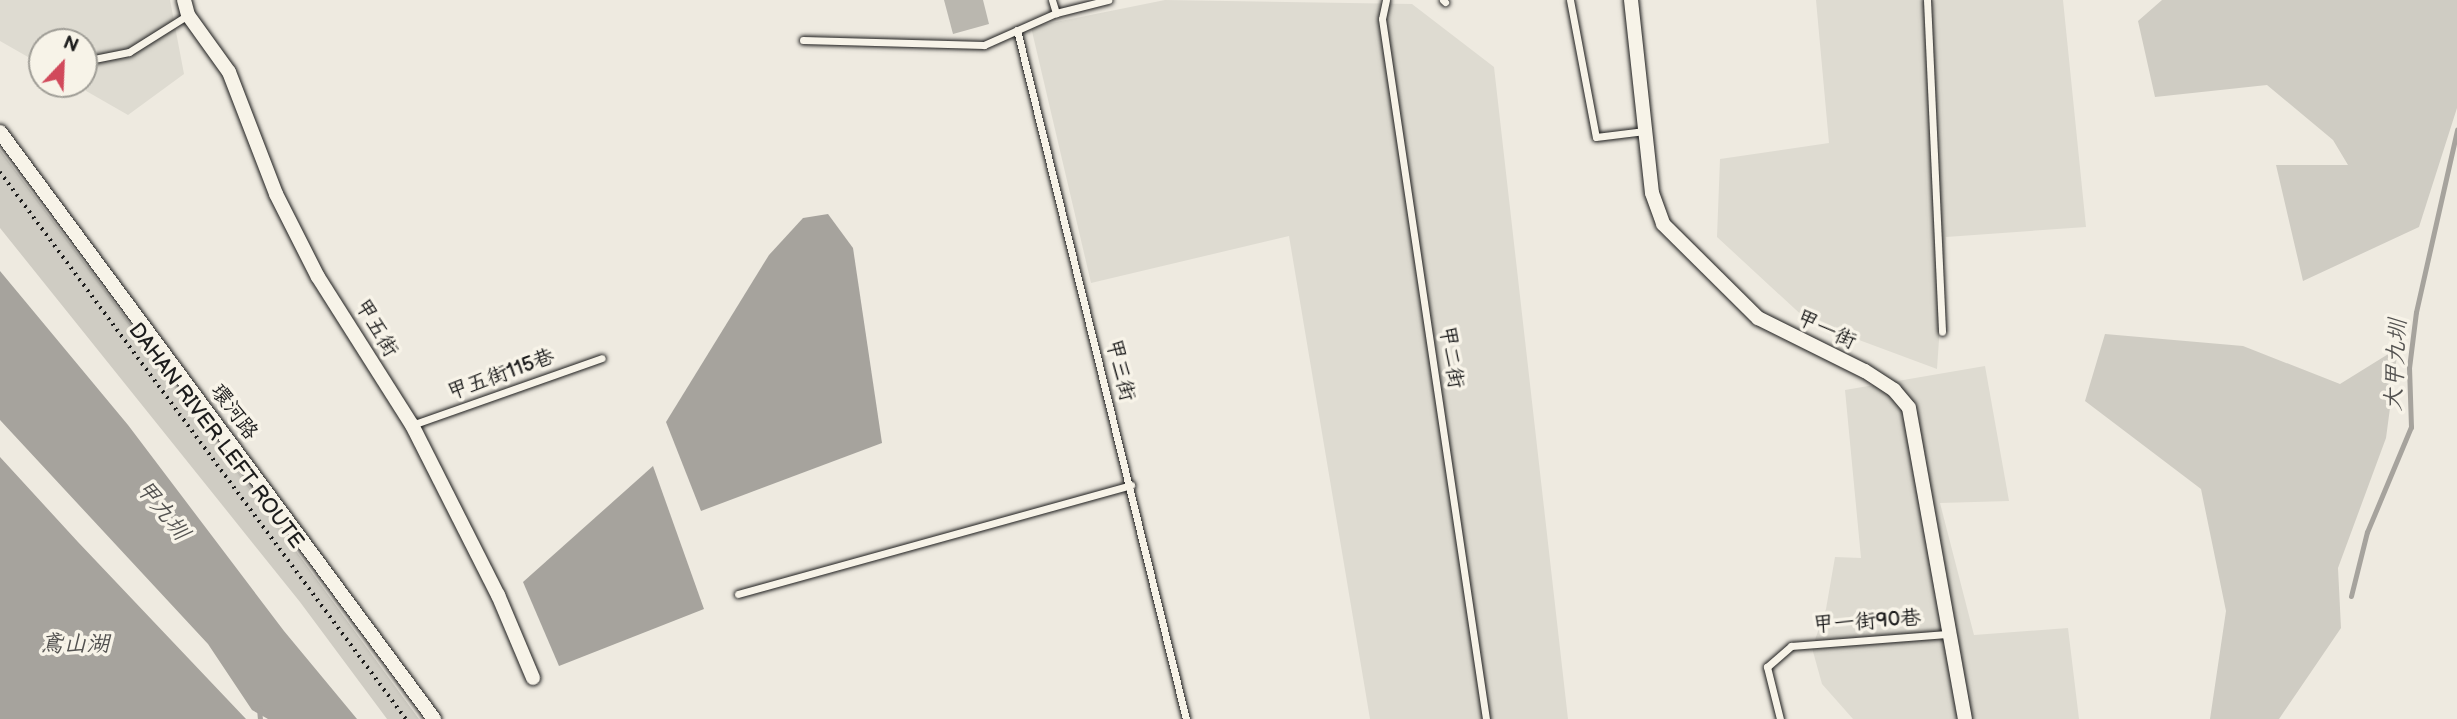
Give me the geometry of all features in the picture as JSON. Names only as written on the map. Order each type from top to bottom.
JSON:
[{"type":"street","name":"甲五街","points":[[184,0],[188,15],[229,72],[276,194],[318,277],[412,425],[498,595],[533,678]]},
{"type":"street","name":"甲一街","points":[[1631,0],[1652,193],[1663,224],[1758,318],[1822,354],[1864,371],[1894,390],[1909,408],[1947,634],[1965,719]]},
{"type":"street","name":"環河路","points":[[0,132],[434,719]]},
{"type":"lane","points":[[1052,0],[1056,13]]},
{"type":"lane","points":[[803,40],[984,45],[1056,13],[1108,0]]},
{"type":"lane","name":"甲二街","points":[[1386,0],[1382,19],[1486,719]]},
{"type":"lane","points":[[1570,0],[1596,137],[1647,131]]},
{"type":"lane","points":[[1927,0],[1942,332]]},
{"type":"lane","points":[[98,58],[129,52],[188,15]]},
{"type":"lane","name":"甲三街","points":[[1017,30],[1131,485],[1186,719]]},
{"type":"lane","name":"甲五街115巷","points":[[412,425],[602,358]]},
{"type":"lane","points":[[738,594],[1131,485]]},
{"type":"lane","name":"甲一街90巷","points":[[1780,719],[1767,667],[1791,646],[1947,634]]},
{"type":"path","name":"DAHAN RIVER LEFT ROUTE","points":[[0,172],[406,719]]},
{"type":"shaded area","points":[[0,0],[170,0],[184,74],[128,115],[98,98],[98,28],[28,28],[28,57],[0,41]]},
{"type":"shaded area","points":[[1165,0],[1412,4],[1494,67],[1568,719],[1370,719],[1289,236],[1091,283],[1031,27]]},
{"type":"shaded area","points":[[1816,0],[2063,0],[2086,227],[1946,237],[1937,369],[1808,321],[1717,237],[1720,159],[1829,143]]},
{"type":"shaded area","points":[[2162,0],[2457,0],[2457,108],[2419,227],[2303,281],[2276,165],[2348,165],[2333,140],[2267,85],[2155,97],[2138,21]]},
{"type":"shaded area","points":[[0,150],[419,719],[387,719],[300,602],[0,228]]},
{"type":"shaded area","points":[[2105,334],[2243,346],[2340,384],[2398,348],[2386,438],[2338,568],[2341,628],[2279,719],[2210,719],[2226,611],[2201,489],[2085,401]]},
{"type":"shaded area","points":[[1985,366],[2009,501],[1940,503],[1974,635],[2068,628],[2079,719],[1853,719],[1822,684],[1812,648],[1826,609],[1835,557],[1861,558],[1845,390]]},
{"type":"water","points":[[828,214],[853,248],[882,443],[701,511],[666,422],[769,255],[803,218]]},
{"type":"water","points":[[0,271],[128,425],[284,631],[357,719],[268,719],[252,710],[208,644],[0,420]]},
{"type":"water","name":"鳶山湖","points":[[0,457],[78,542],[246,719],[0,719]]},
{"type":"water","points":[[653,466],[704,609],[559,666],[523,582]]},
{"type":"building","points":[[944,0],[983,0],[989,24],[953,34]]},
{"type":"waterway","name":"大甲九圳","points":[[2351,596],[2367,532],[2411,427],[2409,368],[2416,312],[2457,130]]},
{"type":"waterway","name":"甲九圳","points":[[259,708],[260,719]]}]
